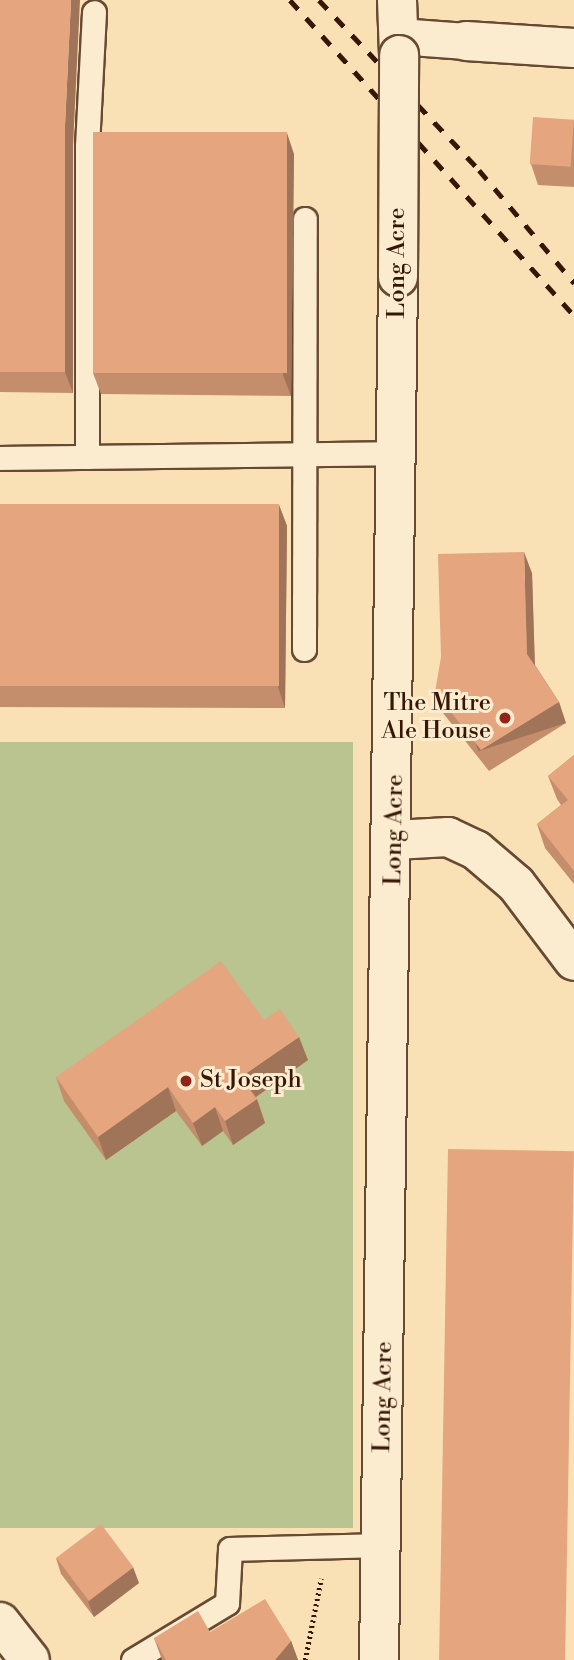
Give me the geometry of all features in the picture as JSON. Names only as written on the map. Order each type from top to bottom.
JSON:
[{"type":"street","points":[[398,30],[466,40],[574,48]]},
{"type":"street","name":"Long Acre","points":[[379,1660],[395,840],[398,30]]},
{"type":"street","points":[[395,840],[448,837],[476,850],[516,884],[574,961]]},
{"type":"street","points":[[0,1622],[30,1660]]},
{"type":"lane","points":[[87,457],[87,146],[94,12]]},
{"type":"lane","points":[[304,649],[305,219]]},
{"type":"lane","points":[[0,458],[398,453]]},
{"type":"lane","points":[[133,1660],[227,1603],[230,1549],[381,1545]]},
{"type":"path","points":[[305,1660],[325,1546]]},
{"type":"green space","points":[[0,742],[353,742],[353,1528],[0,1528]]},
{"type":"building","points":[[0,0],[71,0],[65,125],[65,372],[0,372]]},
{"type":"building","points":[[533,117],[574,120],[571,167],[530,164]]},
{"type":"building","points":[[93,132],[287,132],[287,373],[93,373]]},
{"type":"building","points":[[0,504],[279,504],[279,686],[0,686]]},
{"type":"building","points":[[524,552],[527,654],[559,702],[481,750],[435,692],[441,657],[438,554]]},
{"type":"building","points":[[574,755],[574,871],[537,824],[568,800],[548,776]]},
{"type":"building","name":"St Joseph","points":[[221,961],[264,1020],[280,1009],[299,1037],[241,1077],[257,1099],[225,1121],[215,1107],[193,1123],[168,1087],[98,1137],[56,1077]]},
{"type":"building","points":[[448,1149],[574,1151],[565,1660],[439,1660]]},
{"type":"building","points":[[101,1524],[133,1567],[89,1601],[56,1558]]},
{"type":"building","points":[[265,1599],[291,1641],[275,1660],[166,1660],[154,1638],[198,1611],[210,1632]]},
{"type":"railway","points":[[290,0],[574,315]]},
{"type":"railway","points":[[319,0],[479,170],[574,283]]},
{"type":"place","name":"The Mitre Ale House","points":[[505,718]]},
{"type":"place","name":"St Joseph","points":[[186,1081]]}]
